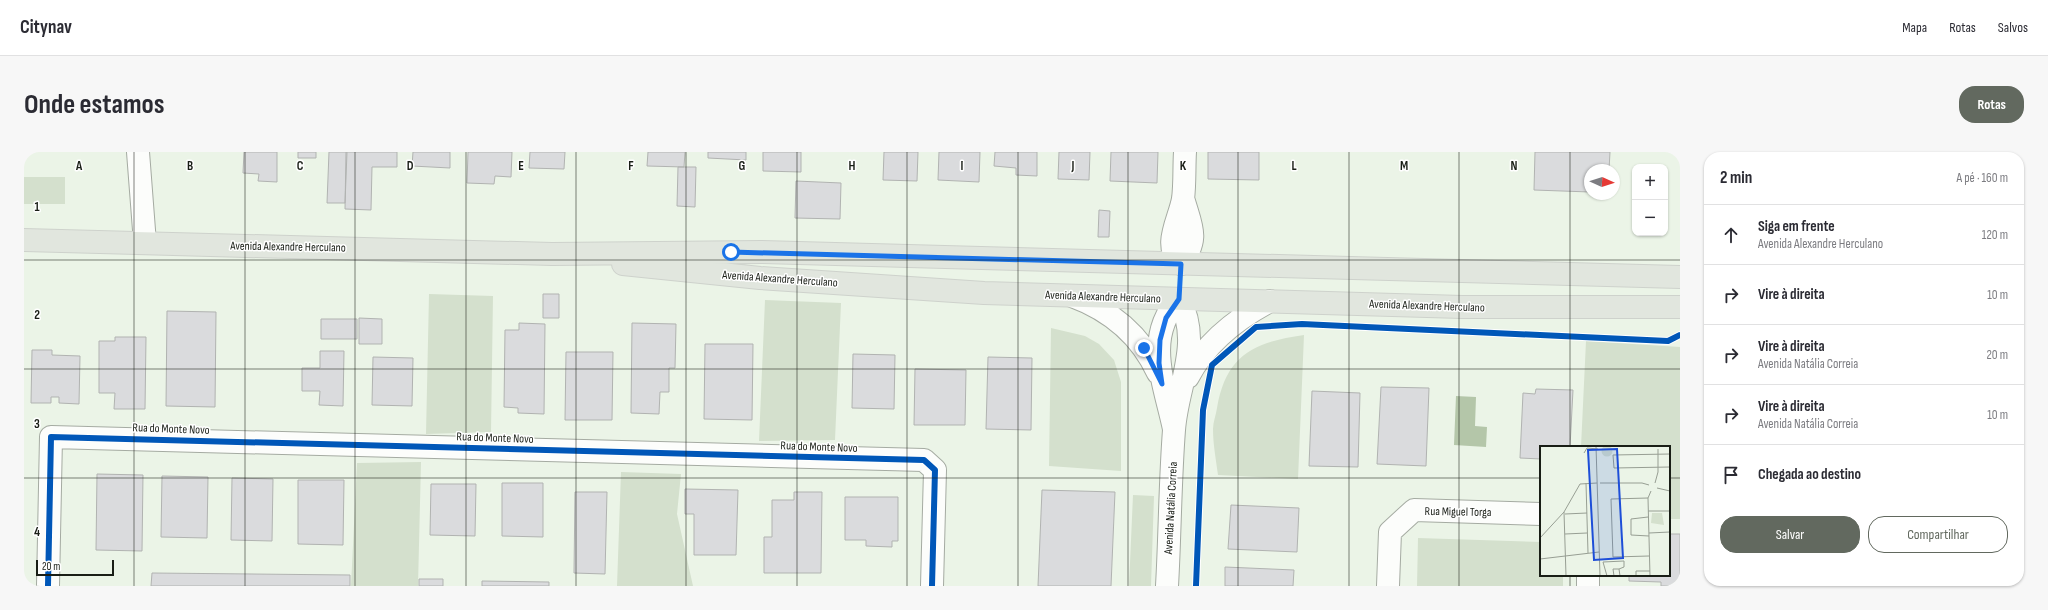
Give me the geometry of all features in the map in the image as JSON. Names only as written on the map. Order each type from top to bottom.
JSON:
[{"type":"main road","name":"Avenida Alexandre Herculano","points":[[24,240],[552,254],[739,252],[1680,277]]},
{"type":"main road","name":"Avenida Alexandre Herculano","points":[[552,254],[656,268],[760,278],[984,293],[1462,307],[1680,307]]},
{"type":"main road","points":[[1179,299],[1181,264]]},
{"type":"street","points":[[138,152],[145,243]]},
{"type":"street","points":[[1181,264],[1175,258],[1172,247],[1173,232],[1183,198],[1185,152]]},
{"type":"street","name":"Avenida Natália Correia","points":[[1072,296],[1105,312],[1132,334],[1149,357],[1162,384]]},
{"type":"street","name":"Avenida Natália Correia","points":[[1174,429],[1162,384],[1159,363],[1161,332],[1166,318],[1179,299]]},
{"type":"street","name":"Avenida Natália Correia","points":[[1167,586],[1174,429],[1188,359],[1190,331],[1188,318],[1179,299]]},
{"type":"street","name":"Avenida Natália Correia","points":[[1179,398],[1194,366],[1212,343],[1232,324],[1270,301]]},
{"type":"street","name":"Rua do Monte Novo","points":[[48,586],[51,437],[924,460],[935,470],[932,586]]},
{"type":"street","name":"Rua Miguel Torga","points":[[1388,586],[1390,532],[1414,510],[1540,514]]},
{"type":"shaded area","points":[[24,177],[65,177],[65,204],[24,204]]},
{"type":"shaded area","points":[[429,294],[493,296],[491,432],[426,434]]},
{"type":"shaded area","points":[[765,300],[841,303],[835,440],[759,441]]},
{"type":"shaded area","points":[[1051,328],[1085,336],[1099,344],[1114,360],[1121,382],[1121,471],[1049,466]]},
{"type":"shaded area","points":[[1304,335],[1298,479],[1218,475],[1213,426],[1221,390],[1227,375],[1235,363],[1245,354],[1257,347],[1286,338]]},
{"type":"shaded area","points":[[1586,341],[1680,347],[1680,519],[1670,519],[1670,446],[1581,446]]},
{"type":"shaded area","points":[[1456,396],[1476,397],[1475,426],[1487,427],[1486,447],[1454,445]]},
{"type":"shaded area","points":[[421,462],[418,586],[351,586],[357,463]]},
{"type":"shaded area","points":[[621,472],[681,474],[677,514],[693,586],[617,586]]},
{"type":"shaded area","points":[[1133,495],[1154,496],[1151,586],[1129,586]]},
{"type":"shaded area","points":[[1418,538],[1540,542],[1540,576],[1563,576],[1563,586],[1417,586]]},
{"type":"building","points":[[244,152],[277,152],[277,182],[258,181],[259,174],[243,173]]},
{"type":"building","points":[[298,152],[316,152],[316,158],[298,158]]},
{"type":"building","points":[[329,152],[347,152],[345,203],[327,203]]},
{"type":"building","points":[[346,152],[397,152],[397,167],[372,167],[371,210],[345,209]]},
{"type":"building","points":[[413,152],[450,152],[450,168],[412,166]]},
{"type":"building","points":[[468,152],[512,152],[511,177],[495,176],[494,184],[467,183]]},
{"type":"building","points":[[530,152],[565,152],[564,169],[529,168]]},
{"type":"building","points":[[648,152],[685,152],[684,167],[647,166]]},
{"type":"building","points":[[708,152],[746,152],[746,160],[708,158]]},
{"type":"building","points":[[763,152],[801,152],[801,172],[763,171]]},
{"type":"building","points":[[884,152],[918,152],[917,181],[883,180]]},
{"type":"building","points":[[939,152],[980,152],[979,182],[938,180]]},
{"type":"building","points":[[995,152],[1037,152],[1037,176],[1016,175],[1016,168],[994,166]]},
{"type":"building","points":[[1059,152],[1090,152],[1089,180],[1058,179]]},
{"type":"building","points":[[1111,152],[1158,152],[1157,183],[1110,181]]},
{"type":"building","points":[[1208,152],[1259,152],[1259,180],[1208,179]]},
{"type":"building","points":[[1535,152],[1610,152],[1609,164],[1584,164],[1584,192],[1534,190]]},
{"type":"building","points":[[678,167],[696,167],[695,207],[677,206]]},
{"type":"building","points":[[796,181],[841,183],[840,219],[795,218]]},
{"type":"building","points":[[1099,210],[1110,211],[1109,237],[1098,237]]},
{"type":"building","points":[[543,294],[559,294],[559,318],[543,318]]},
{"type":"building","points":[[167,311],[216,312],[215,407],[166,406]]},
{"type":"building","points":[[359,318],[382,319],[382,344],[359,344]]},
{"type":"building","points":[[321,319],[357,319],[357,339],[321,339]]},
{"type":"building","points":[[519,323],[545,324],[544,414],[518,413],[518,408],[504,407],[505,330],[519,330]]},
{"type":"building","points":[[632,323],[676,324],[675,368],[669,368],[669,392],[660,392],[659,414],[631,413]]},
{"type":"building","points":[[115,337],[146,337],[145,409],[114,409],[115,393],[99,393],[99,341],[115,341]]},
{"type":"building","points":[[705,344],[753,344],[752,420],[704,419]]},
{"type":"building","points":[[32,350],[52,350],[52,355],[80,356],[79,404],[59,403],[59,397],[51,397],[51,403],[31,403]]},
{"type":"building","points":[[320,351],[344,351],[343,406],[319,405],[320,391],[302,391],[302,368],[320,368]]},
{"type":"building","points":[[566,352],[613,352],[612,420],[565,420]]},
{"type":"building","points":[[853,354],[895,355],[894,409],[852,408]]},
{"type":"building","points":[[373,357],[413,358],[412,406],[372,405]]},
{"type":"building","points":[[988,357],[1032,358],[1031,430],[986,429]]},
{"type":"building","points":[[915,369],[966,370],[965,425],[914,425]]},
{"type":"building","points":[[1381,387],[1429,388],[1426,466],[1377,464]]},
{"type":"building","points":[[1536,389],[1573,390],[1570,446],[1540,446],[1540,459],[1520,458],[1523,393],[1535,394]]},
{"type":"building","points":[[1312,391],[1360,393],[1358,467],[1309,466]]},
{"type":"building","points":[[97,474],[143,475],[142,551],[96,550]]},
{"type":"building","points":[[162,476],[208,477],[207,538],[161,537]]},
{"type":"building","points":[[232,478],[273,479],[272,541],[231,540]]},
{"type":"building","points":[[298,480],[344,480],[343,545],[298,544]]},
{"type":"building","points":[[502,483],[543,483],[543,537],[502,536]]},
{"type":"building","points":[[431,484],[476,484],[475,536],[430,535]]},
{"type":"building","points":[[685,489],[738,490],[736,555],[694,555],[694,514],[685,514]]},
{"type":"building","points":[[1042,490],[1115,492],[1111,586],[1038,586]]},
{"type":"building","points":[[575,492],[607,492],[605,574],[574,573]]},
{"type":"building","points":[[794,492],[822,492],[821,573],[764,573],[764,537],[772,537],[772,500],[794,500]]},
{"type":"building","points":[[845,497],[898,497],[898,541],[892,541],[892,547],[866,546],[866,540],[845,540]]},
{"type":"building","points":[[1231,505],[1299,508],[1297,552],[1228,549]]},
{"type":"building","points":[[1670,534],[1680,534],[1680,586],[1661,586],[1661,582],[1629,581],[1629,576],[1670,576]]},
{"type":"building","points":[[1225,567],[1294,570],[1293,586],[1225,586]]},
{"type":"building","points":[[152,573],[350,575],[350,586],[151,586]]},
{"type":"building","points":[[419,579],[443,579],[443,586],[419,586]]},
{"type":"building","points":[[482,581],[549,582],[549,586],[482,586]]},
{"type":"cycle path","points":[[1196,586],[1203,410],[1212,365],[1256,327],[1302,324],[1668,341],[1680,335]]},
{"type":"cycle path","points":[[48,586],[51,437],[924,460],[935,470],[932,586]]},
{"type":"route","points":[[731,252],[1181,264],[1179,299],[1170,310],[1166,318],[1160,340],[1159,363],[1162,384],[1154,365],[1144,348]]}]
